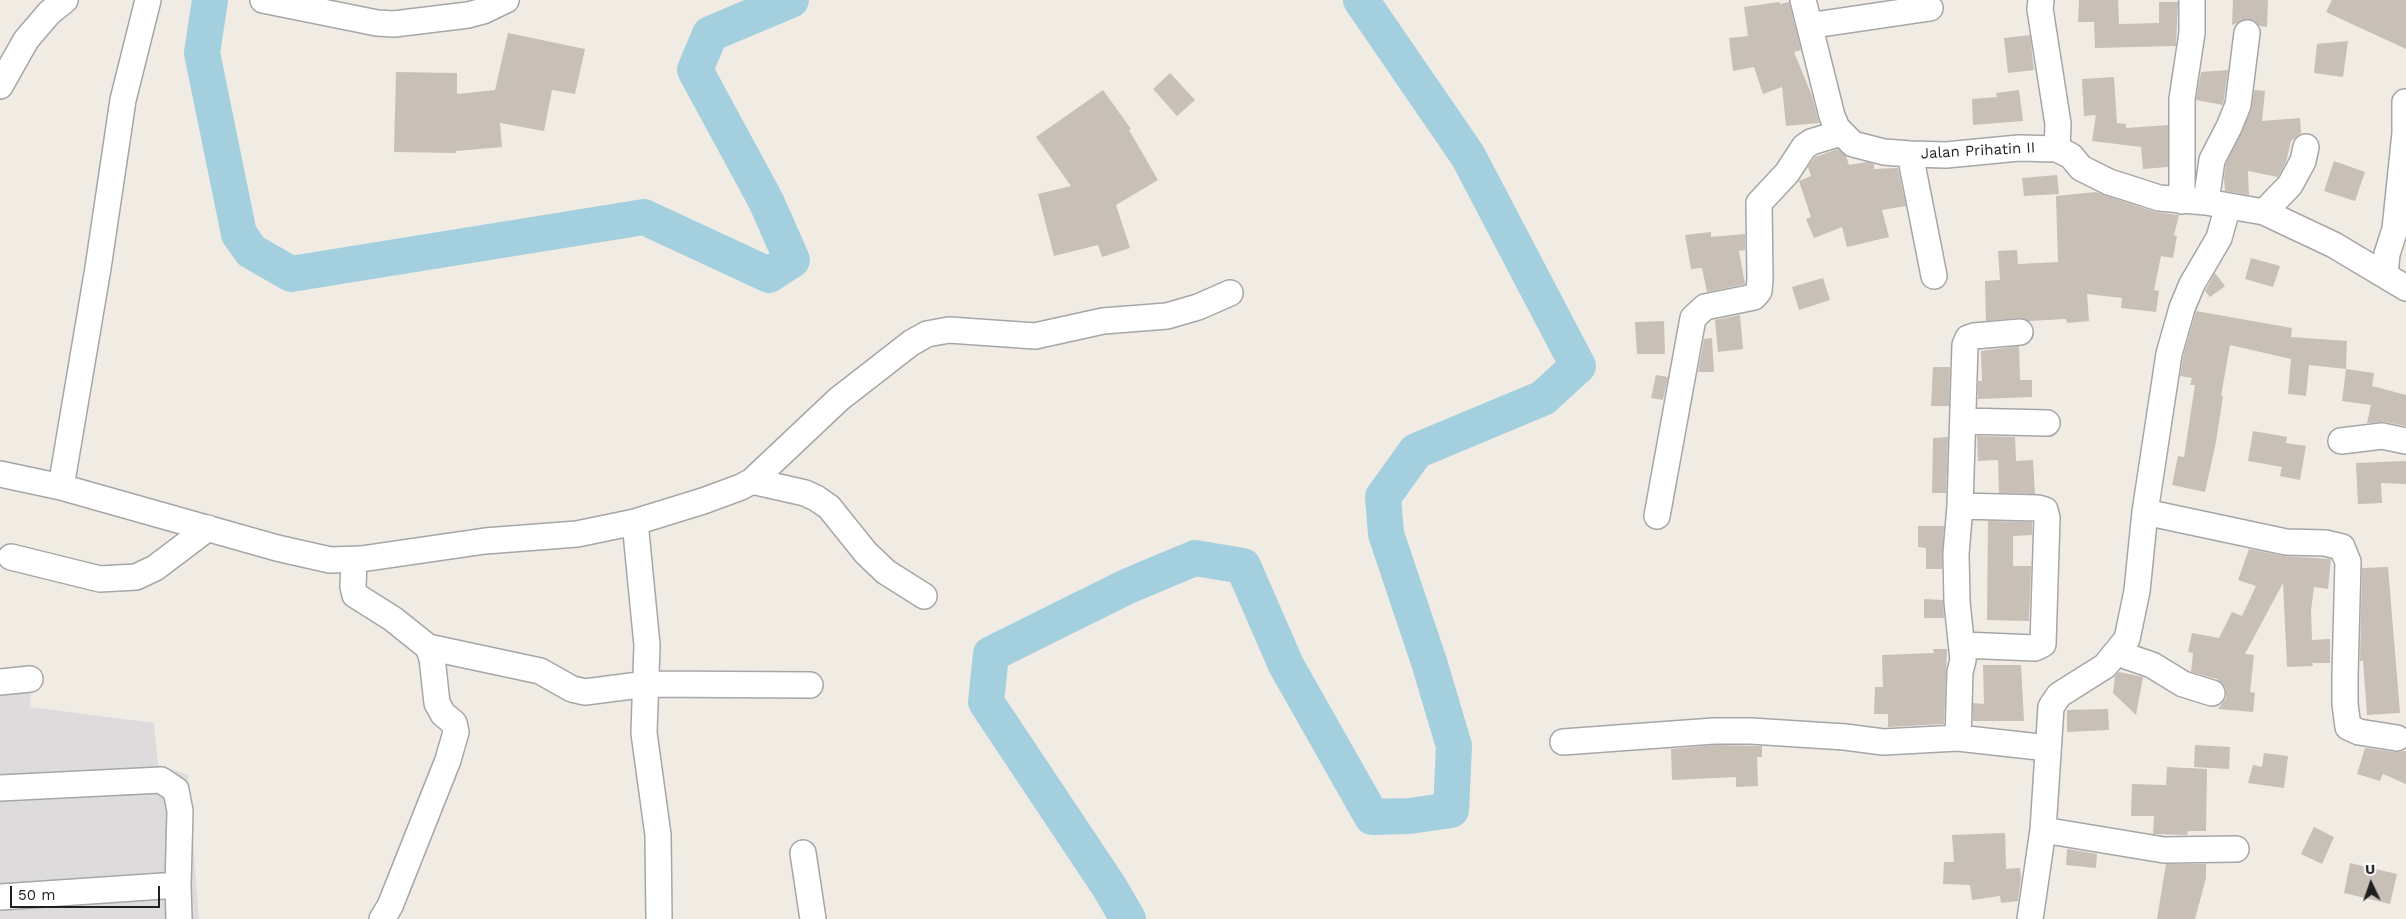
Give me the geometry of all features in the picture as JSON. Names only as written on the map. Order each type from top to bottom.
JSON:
[{"type":"street","points":[[0,86],[35,28],[64,0]]},
{"type":"street","points":[[61,486],[96,278],[123,100],[148,0]]},
{"type":"street","points":[[263,0],[377,23],[394,24],[484,11],[506,0]]},
{"type":"street","points":[[1657,516],[1694,318],[1705,307],[1754,297],[1759,291],[1759,203],[1787,172],[1804,147],[1811,142],[1834,136],[1836,128],[1816,17],[1802,0]]},
{"type":"street","points":[[2041,0],[2040,9],[2058,124],[2056,149]]},
{"type":"street","points":[[2030,919],[2043,830],[2050,707],[2059,695],[2105,666],[2127,639],[2131,624],[2145,512],[2169,354],[2182,308],[2192,284],[2219,238],[2206,203],[2182,99],[2192,33],[2192,0]]},
{"type":"street","points":[[1816,17],[1930,8]]},
{"type":"street","points":[[2206,203],[2212,160],[2238,105],[2247,33]]},
{"type":"street","points":[[2385,274],[2387,254],[2396,221],[2405,132],[2405,102]]},
{"type":"street","name":"Jalan Prihatin II","points":[[1836,128],[1853,144],[1884,152],[1946,155],[2019,148],[2056,149],[2070,156],[2081,168],[2108,182],[2159,198],[2264,212],[2334,245],[2406,288]]},
{"type":"street","points":[[2264,212],[2290,185],[2303,162],[2306,147]]},
{"type":"street","points":[[1910,154],[1934,276]]},
{"type":"street","points":[[0,474],[61,486],[316,558],[354,560],[485,541],[577,534],[635,522],[741,487],[752,480],[839,400],[911,342],[927,334],[949,330],[1035,336],[1102,321],[1167,316],[1198,307],[1230,293]]},
{"type":"street","points":[[1958,738],[1962,645],[1956,582],[1966,342],[1974,336],[2020,332]]},
{"type":"street","points":[[1963,421],[2047,423]]},
{"type":"street","points":[[2341,441],[2382,436],[2406,441]]},
{"type":"street","points":[[752,480],[805,493],[816,498],[829,507],[866,553],[886,572],[924,596]]},
{"type":"street","points":[[1960,506],[2038,508],[2045,510],[2047,518],[2043,644],[2035,648],[1962,645]]},
{"type":"street","points":[[2145,512],[2286,542],[2325,543],[2342,547],[2348,562],[2345,676],[2345,704],[2348,727],[2359,732],[2397,738]]},
{"type":"street","points":[[635,522],[647,645],[644,733],[658,835],[660,919]]},
{"type":"street","points":[[11,557],[100,578],[136,577],[156,568],[208,528]]},
{"type":"street","points":[[354,560],[353,587],[355,595],[393,619],[428,646],[540,671],[577,691],[593,692],[647,684],[810,685]]},
{"type":"street","points":[[382,919],[390,906],[456,736],[454,723],[443,714],[437,703],[432,658],[428,646]]},
{"type":"street","points":[[2117,653],[2152,665],[2183,684],[2212,693]]},
{"type":"street","points":[[0,682],[30,679]]},
{"type":"street","points":[[1563,742],[1714,731],[1787,732],[1883,742],[1958,738],[2048,748]]},
{"type":"street","points":[[0,788],[161,780],[176,790],[180,810],[179,919]]},
{"type":"street","points":[[2043,830],[2164,850],[2236,849]]},
{"type":"street","points":[[803,853],[813,919]]},
{"type":"street","points":[[0,897],[178,885]]},
{"type":"shaded area","points":[[33,665],[30,707],[154,723],[158,765],[188,775],[199,919],[0,919],[0,668]]},
{"type":"building","points":[[2079,0],[2118,0],[2119,24],[2159,23],[2159,2],[2178,2],[2176,46],[2095,48],[2094,22],[2078,22]]},
{"type":"building","points":[[2233,0],[2268,0],[2267,27],[2259,26],[2255,21],[2248,19],[2232,25]]},
{"type":"building","points":[[2332,0],[2406,0],[2406,49],[2326,12]]},
{"type":"building","points":[[1779,2],[1780,4],[1789,2],[1801,50],[1794,52],[1812,96],[1819,123],[1786,126],[1782,87],[1763,94],[1754,67],[1733,71],[1729,38],[1748,36],[1744,7]]},
{"type":"building","points":[[508,33],[585,49],[575,94],[552,90],[544,131],[500,123],[502,147],[456,151],[456,153],[394,152],[396,72],[457,73],[457,94],[495,90]]},
{"type":"building","points":[[2030,35],[2034,70],[2008,73],[2004,38]]},
{"type":"building","points":[[2348,41],[2343,77],[2314,73],[2317,44]]},
{"type":"building","points":[[2228,70],[2223,105],[2196,100],[2201,72]]},
{"type":"building","points":[[1170,73],[1195,100],[1177,116],[1153,89]]},
{"type":"building","points":[[2114,77],[2117,123],[2126,124],[2126,128],[2168,125],[2168,167],[2143,169],[2141,147],[2092,141],[2096,115],[2084,116],[2082,79]]},
{"type":"building","points":[[1103,90],[1131,129],[1129,130],[1158,180],[1116,205],[1130,248],[1102,257],[1098,245],[1054,256],[1038,194],[1071,186],[1036,137]]},
{"type":"building","points":[[2019,90],[2023,121],[1973,125],[1972,99],[1997,97],[1996,93]]},
{"type":"building","points":[[2254,90],[2265,91],[2262,121],[2300,118],[2301,133],[2291,141],[2286,162],[2278,177],[2248,171],[2249,195],[2225,191],[2224,178],[2226,164],[2251,110]]},
{"type":"building","points":[[1838,149],[1846,156],[1849,165],[1867,162],[1874,164],[1874,169],[1898,168],[1906,206],[1882,210],[1889,237],[1847,247],[1842,227],[1814,238],[1806,219],[1811,217],[1799,181],[1811,176],[1808,167],[1815,157]]},
{"type":"building","points":[[2334,161],[2365,172],[2355,201],[2324,191]]},
{"type":"building","points":[[2057,175],[2059,194],[2024,196],[2022,178]]},
{"type":"building","points":[[2096,192],[2155,212],[2179,215],[2174,235],[2177,236],[2173,258],[2161,256],[2154,290],[2159,291],[2156,312],[2121,308],[2122,298],[2087,294],[2089,321],[2067,323],[2066,319],[2029,321],[2019,318],[1986,321],[1985,281],[2000,280],[1998,251],[2017,250],[2018,264],[2058,262],[2056,196]]},
{"type":"building","points":[[1711,232],[1711,237],[1745,234],[1745,250],[1739,251],[1745,284],[1707,292],[1702,268],[1691,269],[1685,235]]},
{"type":"building","points":[[2251,258],[2280,266],[2273,287],[2245,279]]},
{"type":"building","points":[[2215,273],[2225,286],[2210,297],[2205,291]]},
{"type":"building","points":[[1823,278],[1830,300],[1799,310],[1792,287]]},
{"type":"building","points":[[2196,311],[2292,328],[2291,337],[2347,341],[2346,369],[2309,365],[2306,396],[2288,394],[2291,359],[2230,345],[2221,396],[2223,396],[2216,442],[2205,492],[2172,485],[2178,456],[2184,457],[2195,385],[2190,385],[2192,378],[2180,376],[2183,357]]},
{"type":"building","points":[[1740,315],[1743,349],[1718,352],[1715,320]]},
{"type":"building","points":[[1664,321],[1665,354],[1637,354],[1635,322]]},
{"type":"building","points":[[1712,338],[1714,372],[1698,372],[1704,339]]},
{"type":"building","points":[[2019,346],[2020,380],[2032,380],[2032,397],[1978,399],[1978,381],[1982,381],[1981,351]]},
{"type":"building","points":[[1933,367],[1950,367],[1949,406],[1931,406]]},
{"type":"building","points":[[2346,369],[2374,373],[2372,386],[2406,395],[2406,426],[2385,422],[2367,423],[2371,405],[2342,401]]},
{"type":"building","points":[[1656,375],[1668,377],[1663,400],[1651,398]]},
{"type":"building","points":[[2253,431],[2287,437],[2286,443],[2306,446],[2300,480],[2280,476],[2282,467],[2248,461]]},
{"type":"building","points":[[1977,436],[2015,437],[2016,461],[2033,460],[2035,494],[1999,493],[1998,460],[1978,461]]},
{"type":"building","points":[[1948,437],[1946,493],[1932,493],[1933,438]]},
{"type":"building","points":[[2406,461],[2406,484],[2381,483],[2382,503],[2358,504],[2356,463]]},
{"type":"building","points":[[1988,521],[2032,522],[2032,535],[2013,536],[2013,566],[2031,566],[2029,621],[1987,620]]},
{"type":"building","points":[[1918,526],[1944,526],[1942,569],[1926,569],[1926,548],[1918,547]]},
{"type":"building","points":[[2249,549],[2283,556],[2331,559],[2328,589],[2314,587],[2311,611],[2312,640],[2330,639],[2330,663],[2312,663],[2313,666],[2287,667],[2283,583],[2245,654],[2254,655],[2250,692],[2255,693],[2253,712],[2218,709],[2226,698],[2226,689],[2217,679],[2191,672],[2193,653],[2188,652],[2192,633],[2219,638],[2232,612],[2242,616],[2256,586],[2238,580]]},
{"type":"building","points":[[2388,567],[2400,713],[2367,715],[2363,661],[2360,661],[2362,568]]},
{"type":"building","points":[[1924,599],[1943,600],[1944,618],[1924,618]]},
{"type":"building","points":[[1933,649],[1947,649],[1944,724],[1888,727],[1888,714],[1874,714],[1875,687],[1883,687],[1882,655],[1934,653]]},
{"type":"building","points":[[1983,665],[2021,665],[2024,721],[1973,721],[1973,703],[1984,704]]},
{"type":"building","points":[[2119,672],[2143,677],[2136,715],[2113,693],[2115,676]]},
{"type":"building","points":[[2108,709],[2109,730],[2067,732],[2067,710]]},
{"type":"building","points":[[1715,745],[1762,746],[1762,757],[1757,757],[1758,786],[1736,787],[1736,777],[1672,780],[1671,749]]},
{"type":"building","points":[[2195,745],[2230,747],[2229,769],[2194,767]]},
{"type":"building","points":[[2365,748],[2395,752],[2406,751],[2406,784],[2383,774],[2380,781],[2357,774]]},
{"type":"building","points":[[2264,753],[2288,756],[2284,788],[2248,783],[2253,765],[2262,767]]},
{"type":"building","points":[[2167,767],[2207,769],[2206,831],[2188,831],[2187,835],[2153,834],[2154,816],[2131,816],[2132,784],[2166,785]]},
{"type":"building","points":[[2314,827],[2334,837],[2322,864],[2301,854]]},
{"type":"building","points":[[2005,833],[2006,869],[2020,868],[2021,878],[2018,901],[2001,903],[2000,896],[1972,900],[1970,885],[1943,884],[1944,862],[1954,862],[1952,835]]},
{"type":"building","points":[[2067,849],[2097,854],[2096,868],[2066,865]]},
{"type":"building","points":[[2350,863],[2397,874],[2390,904],[2344,893]]},
{"type":"building","points":[[2166,864],[2206,864],[2206,878],[2195,919],[2157,919]]},
{"type":"waterway","points":[[210,0],[202,53],[239,234],[251,251],[291,274],[644,217],[769,275],[792,260],[766,201],[695,70],[710,34],[791,0]]},
{"type":"waterway","points":[[1128,919],[1110,888],[986,702],[991,654],[1128,586],[1195,558],[1243,566],[1286,665],[1372,817],[1410,816],[1451,810],[1454,746],[1429,662],[1386,534],[1383,497],[1416,451],[1543,398],[1578,366],[1468,156],[1361,0]]}]
